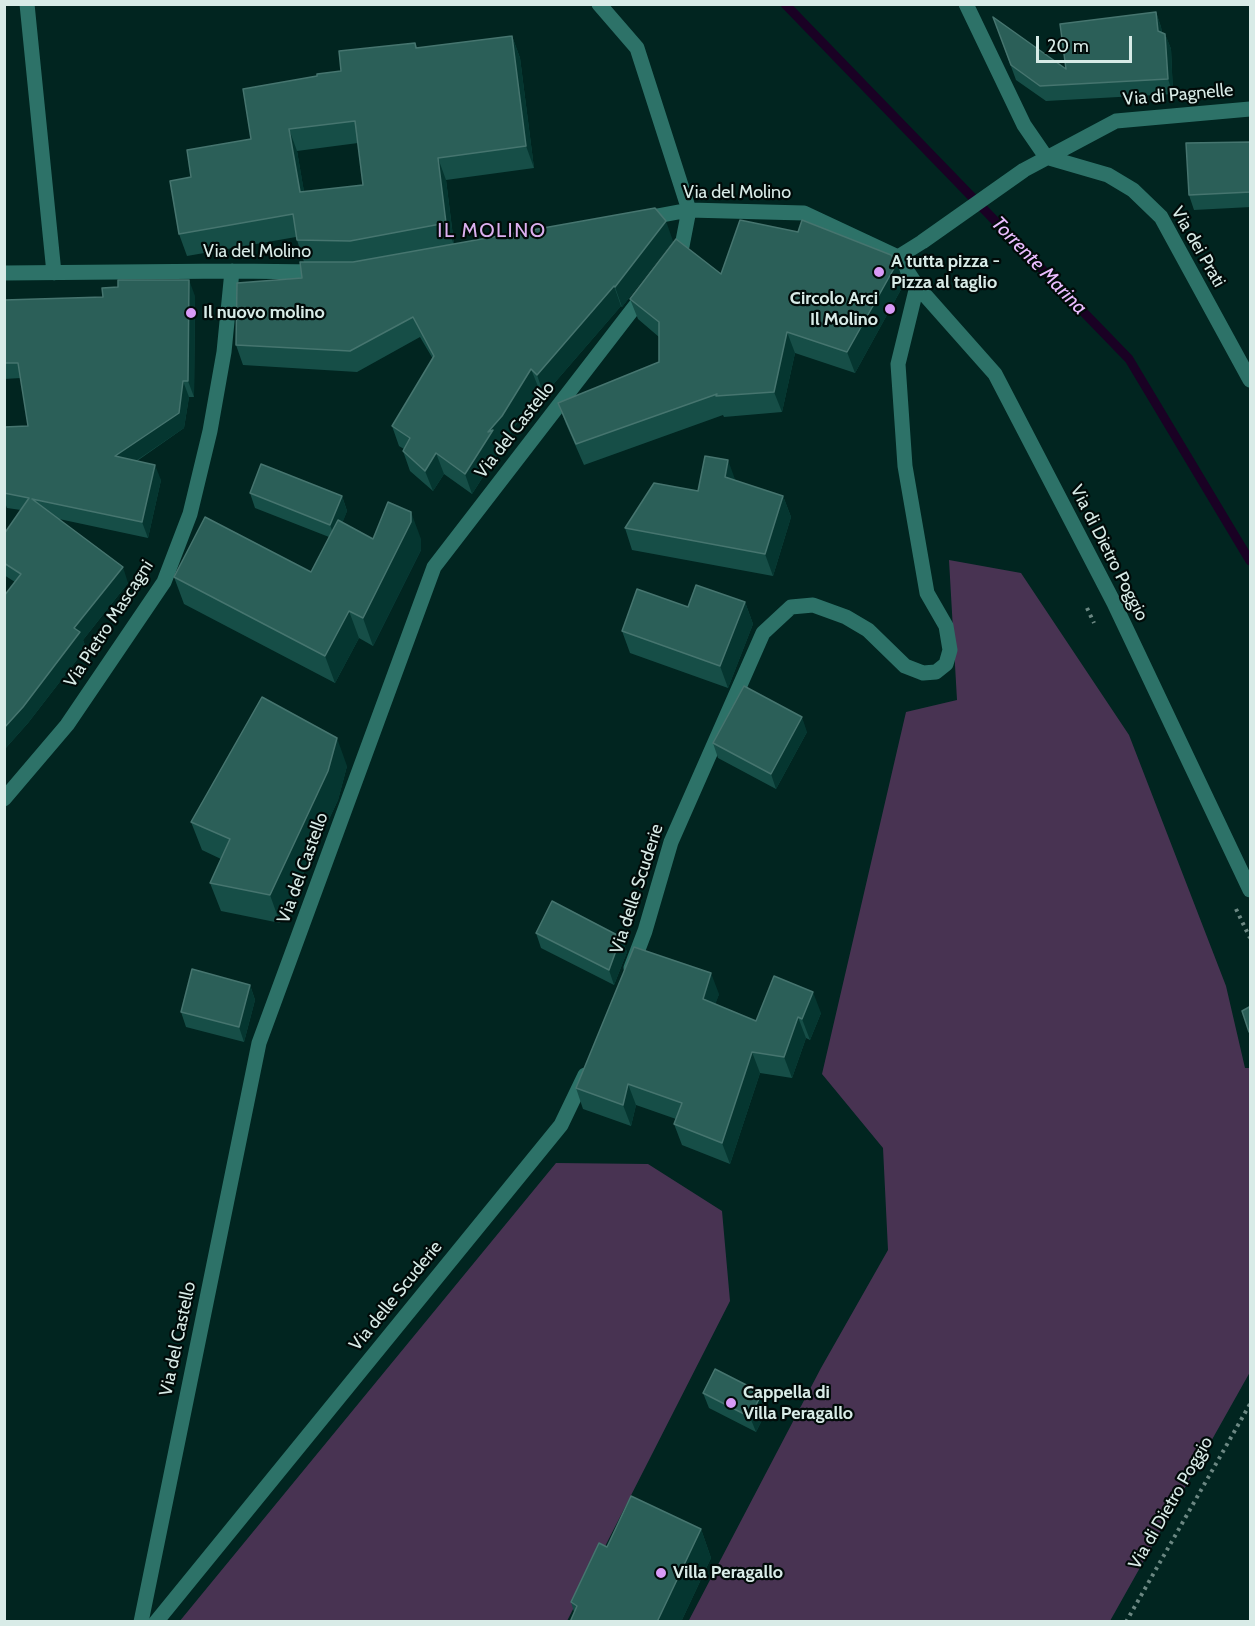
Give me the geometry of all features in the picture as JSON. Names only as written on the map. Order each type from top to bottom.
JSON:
[{"type":"street","points":[[27,4],[54,273]]},
{"type":"street","points":[[599,4],[638,48],[689,210]]},
{"type":"street","points":[[898,257],[1046,157],[1024,125],[966,4]]},
{"type":"street","name":"Via di Pagnelle","points":[[1046,157],[1116,121],[1251,109]]},
{"type":"street","name":"Via dei Prati","points":[[1046,157],[1108,175],[1133,189],[1161,217],[1251,380]]},
{"type":"street","name":"Via del Molino","points":[[621,223],[689,210],[804,213],[898,257]]},
{"type":"street","name":"Via del Castello","points":[[141,1622],[259,1043],[434,567],[682,246],[689,210]]},
{"type":"street","name":"Via di Dietro Poggio","points":[[898,257],[917,286],[995,374],[1114,603],[1251,890]]},
{"type":"street","name":"Via del Molino","points":[[4,273],[232,271],[336,273]]},
{"type":"street","name":"Via Pietro Mascagni","points":[[4,799],[67,725],[164,582],[190,514],[210,431],[224,352],[232,271]]},
{"type":"street","name":"Via delle Scuderie","points":[[624,987],[645,931],[671,842],[764,633],[791,607],[813,605],[846,617],[868,630],[905,666],[923,673],[936,672],[946,664],[950,650],[946,626],[927,593],[904,466],[898,363],[917,286]]},
{"type":"street","name":"Via delle Scuderie","points":[[156,1622],[561,1125],[591,1062]]},
{"type":"path","name":"Via di Dietro Poggio","points":[[1126,1622],[1251,1404]]},
{"type":"shaded area","points":[[949,560],[1021,573],[1129,735],[1226,986],[1245,1068],[1250,1068],[1250,1372],[1110,1621],[688,1622],[821,1368],[888,1250],[883,1148],[822,1074],[906,712],[957,700]]},
{"type":"shaded area","points":[[556,1163],[648,1164],[722,1211],[730,1301],[567,1621],[179,1622]]},
{"type":"building","points":[[1156,12],[1158,31],[1165,34],[1168,79],[1040,86],[1011,65],[993,17],[1066,69],[1060,24]]},
{"type":"building","points":[[512,36],[526,146],[438,158],[446,223],[350,241],[297,240],[293,214],[179,234],[170,181],[191,177],[187,150],[251,139],[243,89],[341,71],[339,51],[415,43],[416,48]],"holes":[[[355,121],[363,185],[300,192],[289,129]]]},
{"type":"building","points":[[1251,142],[1251,192],[1189,195],[1186,143]]},
{"type":"building","points":[[655,208],[666,221],[615,287],[537,375],[531,369],[502,416],[488,432],[493,430],[465,474],[436,453],[425,471],[403,451],[410,438],[392,426],[434,356],[413,317],[350,351],[236,345],[237,283],[302,278],[300,262],[353,262]]},
{"type":"building","points":[[740,220],[798,232],[802,220],[891,255],[897,263],[847,352],[787,332],[774,392],[716,396],[717,394],[576,444],[558,403],[659,362],[659,322],[630,299],[676,239],[721,274]]},
{"type":"building","points":[[118,280],[189,280],[188,381],[183,381],[179,413],[115,456],[155,465],[142,522],[32,499],[123,567],[74,628],[80,632],[23,707],[4,728],[4,596],[21,574],[4,563],[4,534],[29,498],[4,493],[4,427],[28,426],[18,363],[4,363],[4,300],[103,297],[102,288],[118,287]]},
{"type":"building","points":[[705,456],[728,460],[725,477],[783,496],[765,554],[625,528],[654,483],[698,491]]},
{"type":"building","points":[[261,464],[342,496],[330,525],[250,493]]},
{"type":"building","points":[[388,502],[411,512],[411,522],[363,618],[349,611],[325,656],[174,577],[205,517],[311,572],[338,520],[373,539]]},
{"type":"building","points":[[696,585],[745,602],[720,666],[622,631],[637,589],[688,607]]},
{"type":"building","points":[[744,686],[802,717],[771,774],[713,743]]},
{"type":"building","points":[[262,697],[337,738],[328,771],[270,895],[210,883],[230,839],[191,822]]},
{"type":"building","points":[[552,901],[621,937],[609,970],[536,933]]},
{"type":"building","points":[[634,947],[711,973],[703,999],[756,1021],[774,976],[813,992],[802,1019],[798,1017],[784,1057],[752,1052],[722,1143],[674,1124],[682,1103],[628,1084],[623,1105],[576,1088]]},
{"type":"building","points":[[192,969],[250,985],[239,1027],[181,1012]]},
{"type":"building","points":[[1251,1006],[1251,1031],[1249,1032],[1242,1011]]},
{"type":"building","points":[[715,1369],[762,1393],[750,1417],[703,1393]]},
{"type":"building","points":[[631,1496],[701,1529],[657,1622],[570,1622],[577,1606],[571,1602],[599,1543],[607,1547]]},
{"type":"waterway","name":"Torrente Marina","points":[[785,4],[1129,359],[1250,561]]},
{"type":"place","name":"A tutta pizza - Pizza al taglio","points":[[879,272]]},
{"type":"place","name":"Circolo Arci Il Molino","points":[[890,309]]},
{"type":"place","name":"Il nuovo molino","points":[[191,313]]},
{"type":"place","name":"Cappella di Villa Peragallo","points":[[731,1403]]},
{"type":"place","name":"Villa Peragallo","points":[[661,1573]]},
{"type":"district","name":"IL MOLINO","points":[[492,231]]}]
